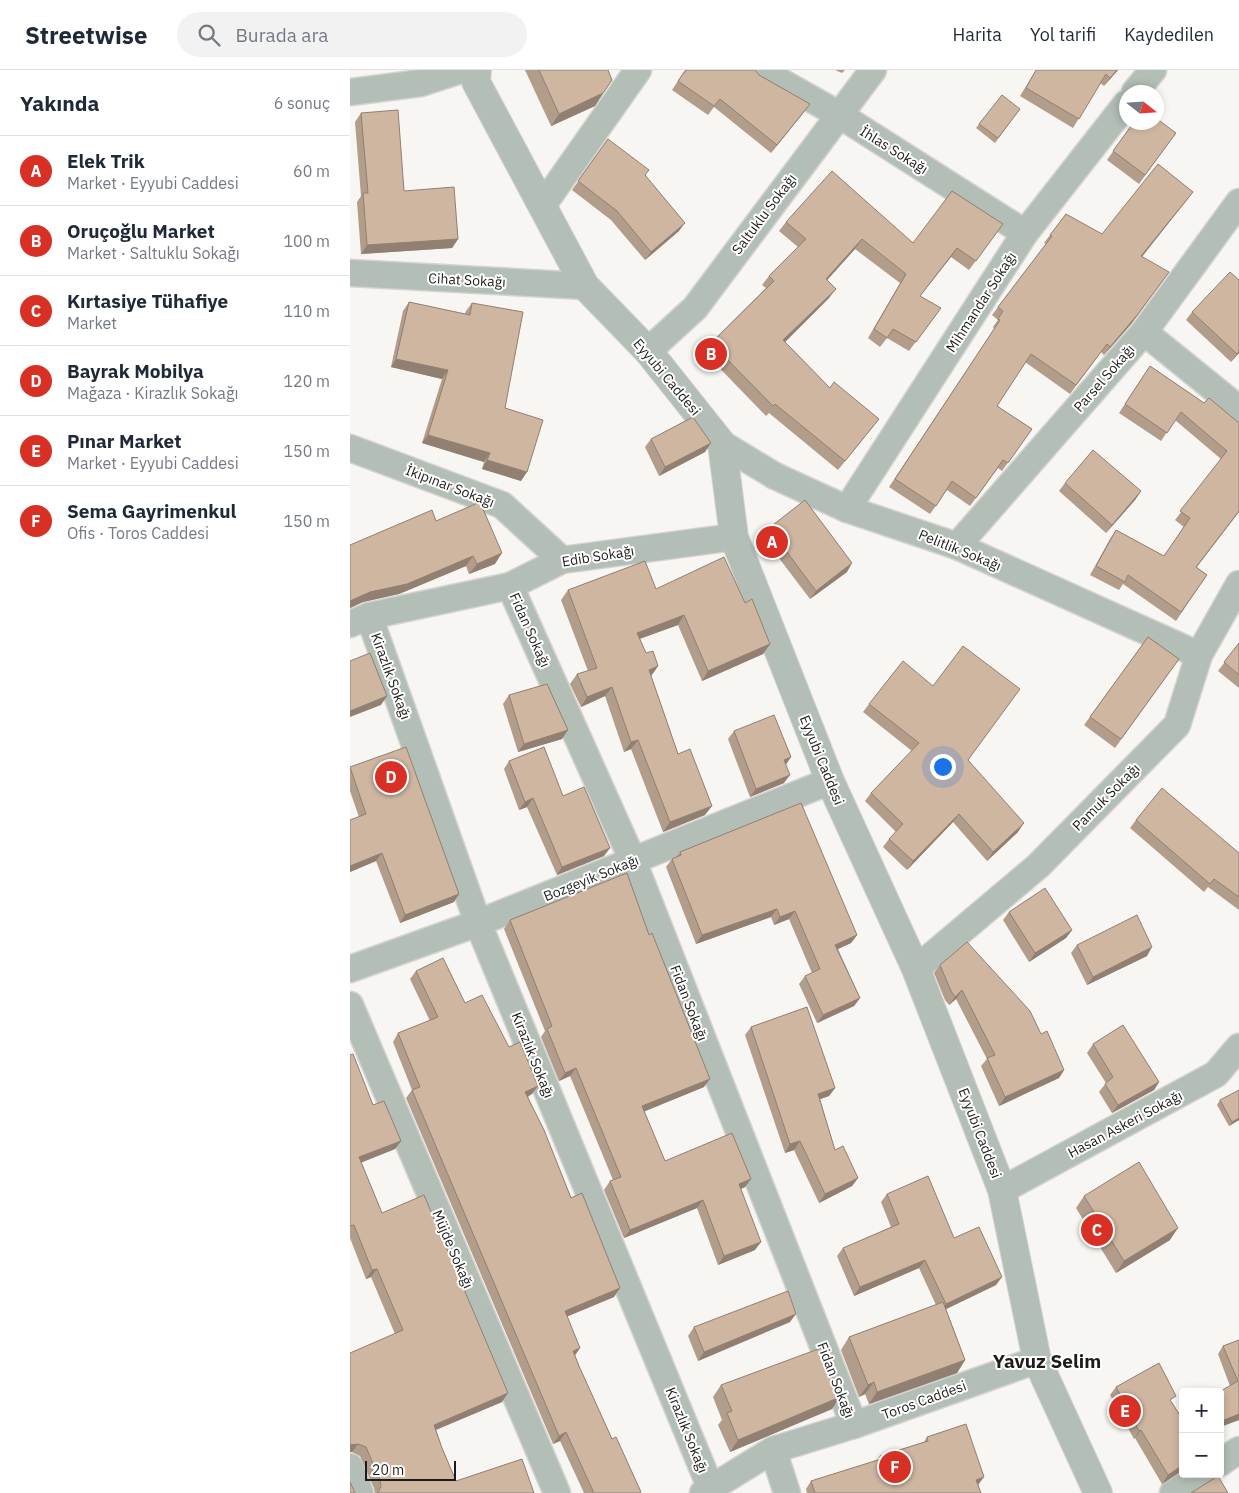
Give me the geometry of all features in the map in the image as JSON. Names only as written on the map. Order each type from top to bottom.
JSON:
[{"type":"street","points":[[350,92],[422,84],[461,70]]},
{"type":"street","name":"Eyyubi Caddesi","points":[[477,70],[476,82],[585,286],[648,350],[722,444],[734,537],[830,781],[916,969],[1002,1190],[1037,1360],[1098,1493]]},
{"type":"street","points":[[543,205],[638,70]]},
{"type":"street","name":"İhlas Sokağı","points":[[760,70],[838,114],[1025,233]]},
{"type":"street","name":"Saltuklu Sokağı","points":[[648,350],[695,308],[838,114],[873,70]]},
{"type":"street","points":[[1141,85],[1153,70]]},
{"type":"street","name":"Mihmandar Sokağı","points":[[846,509],[1025,233],[1119,113]]},
{"type":"street","name":"Parsel Sokağı","points":[[957,546],[1144,332],[1239,202]]},
{"type":"street","name":"Cihat Sokağı","points":[[350,273],[585,286]]},
{"type":"street","points":[[1144,332],[1239,409]]},
{"type":"street","name":"Pelitlik Sokağı","points":[[722,444],[775,476],[846,509],[957,546],[1199,655]]},
{"type":"street","name":"İkipınar Sokağı","points":[[350,448],[502,505],[562,560]]},
{"type":"street","name":"Edib Sokağı","points":[[360,620],[510,586],[562,560],[734,537]]},
{"type":"street","name":"Pamuk Sokağı","points":[[916,969],[1038,866],[1177,725],[1199,655],[1239,584]]},
{"type":"street","name":"Fidan Sokağı","points":[[510,586],[633,861],[854,1425]]},
{"type":"street","name":"Kirazlık Sokağı","points":[[360,620],[478,923],[707,1491]]},
{"type":"street","name":"Bozgeyik Sokağı","points":[[350,969],[478,923],[830,781]]},
{"type":"street","name":"Müjde Sokağı","points":[[350,1005],[557,1493]]},
{"type":"street","name":"Hasan Askeri Sokağı","points":[[1002,1190],[1216,1074],[1239,1047]]},
{"type":"street","name":"Toros Caddesi","points":[[707,1491],[773,1450],[854,1425],[1037,1360]]},
{"type":"street","points":[[773,1450],[787,1493]]},
{"type":"street","points":[[1224,1459],[1239,1450]]},
{"type":"street","points":[[350,1467],[360,1493]]},
{"type":"street","points":[[1173,1493],[1196,1478]]},
{"type":"building","points":[[539,70],[608,70],[612,80],[603,93],[559,114]]},
{"type":"building","points":[[686,70],[755,70],[759,75],[810,104],[777,145],[720,99],[714,106],[678,81]]},
{"type":"building","points":[[1036,70],[1117,70],[1110,78],[1106,74],[1079,119],[1026,88]]},
{"type":"building","points":[[1002,95],[1020,109],[998,138],[979,124]]},
{"type":"building","points":[[398,110],[404,191],[454,187],[458,239],[367,245],[363,193],[368,193],[361,113]]},
{"type":"building","points":[[1164,124],[1176,133],[1145,175],[1113,151],[1128,130],[1164,130]]},
{"type":"building","points":[[608,139],[649,170],[645,175],[685,223],[651,252],[617,211],[578,181]]},
{"type":"building","points":[[1158,164],[1193,192],[1141,256],[1169,272],[1138,314],[1110,347],[1107,344],[1076,385],[1031,354],[997,406],[1032,429],[1008,463],[1003,460],[976,498],[952,481],[936,506],[895,479],[1000,320],[998,319],[1003,311],[998,307],[1052,236],[1050,235],[1066,214],[1102,234]]},
{"type":"building","points":[[832,171],[913,243],[952,191],[1003,224],[976,261],[957,248],[920,296],[941,308],[916,342],[893,329],[887,338],[874,329],[906,274],[862,239],[826,279],[836,289],[783,340],[830,388],[834,382],[879,419],[845,461],[775,404],[773,406],[711,343],[774,281],[769,276],[806,239],[786,222]]},
{"type":"building","points":[[1230,272],[1239,280],[1239,351],[1237,354],[1192,312]]},
{"type":"building","points":[[409,302],[470,315],[472,303],[523,312],[505,408],[543,420],[527,472],[487,460],[490,453],[428,435],[448,370],[396,359]]},
{"type":"building","points":[[1150,366],[1204,403],[1209,398],[1239,423],[1239,511],[1196,567],[1207,575],[1181,612],[1128,575],[1125,582],[1096,566],[1116,530],[1164,556],[1190,518],[1180,511],[1227,451],[1181,412],[1167,433],[1125,404]]},
{"type":"building","points":[[693,417],[711,443],[665,467],[651,439]]},
{"type":"building","points":[[1093,450],[1141,491],[1112,525],[1065,483]]},
{"type":"building","points":[[805,500],[852,563],[816,591],[769,528]]},
{"type":"building","points":[[480,502],[502,553],[477,564],[473,556],[407,584],[370,592],[350,601],[350,545],[432,510],[436,521]]},
{"type":"building","points":[[724,557],[745,603],[752,599],[770,644],[708,671],[684,615],[637,633],[646,653],[653,651],[658,666],[649,670],[678,754],[690,749],[712,806],[670,822],[638,740],[631,742],[612,687],[587,697],[577,674],[597,668],[568,590],[645,561],[656,589]]},
{"type":"building","points":[[1148,637],[1179,659],[1121,739],[1090,717]]},
{"type":"building","points":[[1239,643],[1239,675],[1224,662]]},
{"type":"building","points":[[963,646],[1020,689],[968,760],[1024,823],[993,852],[959,814],[913,861],[889,839],[903,824],[871,793],[919,743],[869,704],[903,661],[933,686]]},
{"type":"building","points":[[370,653],[387,696],[350,711],[350,661]]},
{"type":"building","points":[[547,684],[568,730],[524,744],[509,695]]},
{"type":"building","points":[[774,715],[791,757],[784,760],[790,775],[756,789],[734,731]]},
{"type":"building","points":[[406,747],[459,894],[405,915],[382,853],[350,866],[350,820],[366,814],[350,767]]},
{"type":"building","points":[[544,747],[563,796],[584,787],[610,848],[562,867],[533,798],[525,802],[509,761]]},
{"type":"building","points":[[1162,788],[1239,853],[1239,897],[1214,879],[1210,884],[1136,820]]},
{"type":"building","points":[[801,803],[857,935],[835,945],[860,998],[823,1015],[805,976],[820,969],[795,911],[780,917],[777,909],[702,935],[672,859],[681,855],[680,852]]},
{"type":"building","points":[[627,873],[649,935],[652,933],[710,1079],[642,1106],[665,1161],[732,1133],[751,1179],[739,1184],[761,1242],[724,1256],[703,1200],[630,1230],[610,1181],[621,1177],[576,1068],[565,1073],[547,1029],[552,1026],[510,920]]},
{"type":"building","points":[[1045,888],[1072,930],[1035,953],[1009,912]]},
{"type":"building","points":[[1137,915],[1152,947],[1093,977],[1077,945]]},
{"type":"building","points":[[967,942],[1030,1011],[1041,1034],[1047,1031],[1064,1070],[1005,1097],[987,1058],[995,1055],[962,990],[955,997],[940,965]]},
{"type":"building","points":[[443,958],[465,1003],[482,995],[509,1047],[520,1042],[538,1086],[525,1092],[544,1130],[571,1198],[582,1193],[620,1288],[565,1311],[580,1348],[573,1351],[579,1366],[612,1439],[616,1437],[641,1492],[639,1493],[594,1493],[566,1432],[559,1436],[412,1090],[420,1087],[398,1033],[438,1017],[416,971]]},
{"type":"building","points":[[807,1007],[835,1088],[818,1094],[835,1150],[843,1146],[858,1178],[825,1194],[800,1141],[790,1144],[751,1027]]},
{"type":"building","points":[[1123,1025],[1159,1082],[1118,1105],[1105,1084],[1113,1077],[1093,1044]]},
{"type":"building","points":[[353,1054],[373,1105],[384,1101],[401,1141],[359,1157],[382,1213],[424,1195],[508,1393],[434,1425],[442,1448],[456,1481],[522,1459],[534,1493],[378,1493],[381,1486],[380,1480],[366,1447],[358,1444],[350,1445],[350,1353],[403,1330],[377,1269],[372,1270],[354,1225],[350,1226],[350,1055]]},
{"type":"building","points":[[1239,1090],[1239,1118],[1232,1122],[1220,1100]]},
{"type":"building","points":[[1139,1162],[1178,1228],[1124,1261],[1084,1196]]},
{"type":"building","points":[[928,1176],[954,1238],[979,1227],[1002,1277],[946,1304],[925,1260],[860,1287],[843,1248],[899,1224],[887,1194]]},
{"type":"building","points":[[788,1291],[796,1314],[704,1352],[694,1327]]},
{"type":"building","points":[[943,1302],[965,1360],[877,1392],[874,1382],[868,1385],[849,1337]]},
{"type":"building","points":[[1239,1340],[1239,1414],[1224,1420],[1224,1389],[1238,1381],[1223,1346]]},
{"type":"building","points":[[821,1348],[840,1397],[738,1440],[727,1413],[732,1411],[721,1385]]},
{"type":"building","points":[[1159,1363],[1176,1396],[1170,1400],[1179,1414],[1179,1468],[1168,1475],[1141,1430],[1139,1431],[1116,1387]]},
{"type":"building","points":[[966,1424],[984,1477],[976,1480],[981,1493],[815,1493],[811,1481],[881,1459],[880,1456],[928,1441],[927,1437]]},
{"type":"building","points":[[1215,1478],[1219,1478],[1228,1493],[1191,1493]]},
{"type":"building","points":[[350,1482],[355,1493],[350,1493]]},
{"type":"place","name":"Oruçoğlu Market","points":[[711,354]]},
{"type":"place","name":"Elek Trik","points":[[772,542]]},
{"type":"place","name":"Bayrak Mobilya","points":[[391,777]]},
{"type":"place","name":"Kırtasiye Tühafiye","points":[[1097,1230]]},
{"type":"place","name":"Pınar Market","points":[[1125,1411]]},
{"type":"place","name":"Sema Gayrimenkul","points":[[895,1467]]},
{"type":"district","name":"Yavuz Selim","points":[[1047,1361]]}]
